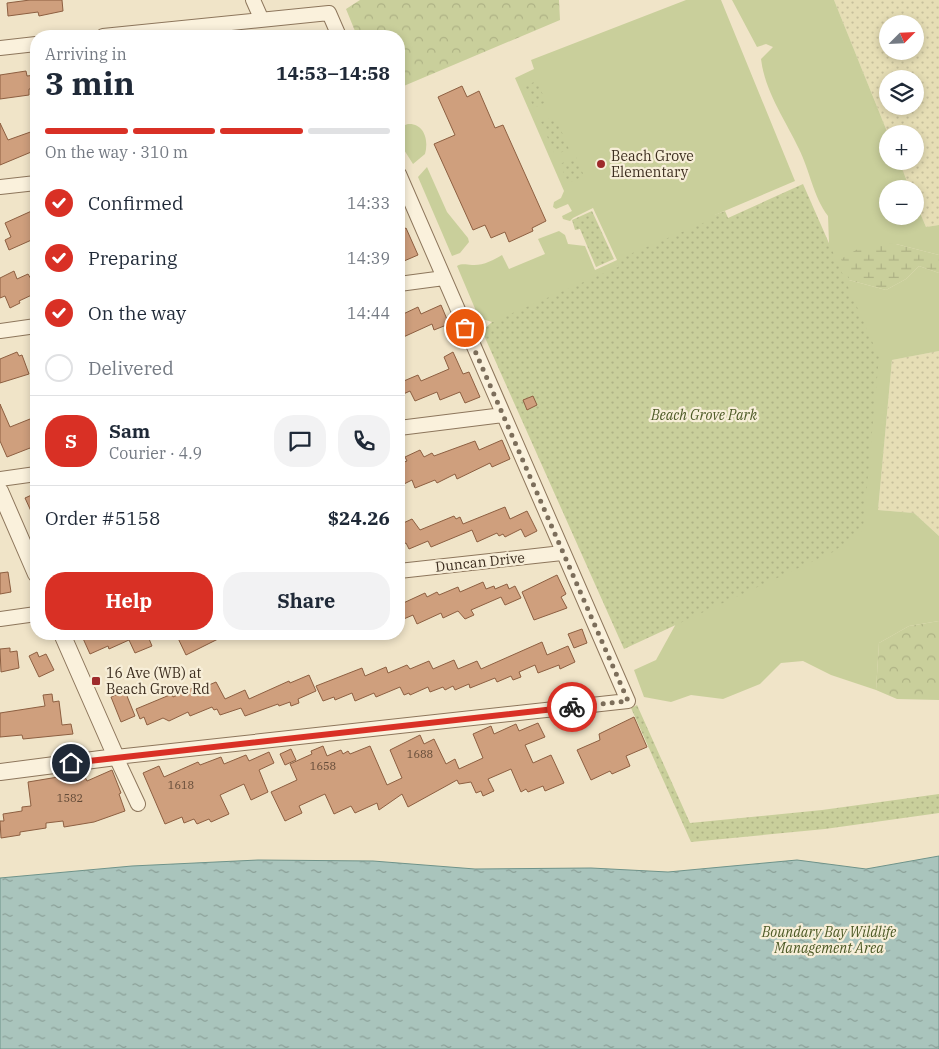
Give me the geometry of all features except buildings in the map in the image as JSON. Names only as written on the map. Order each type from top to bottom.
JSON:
[{"type":"street","points":[[253,0],[261,18]]},
{"type":"street","points":[[156,30],[261,18],[329,13],[336,30]]},
{"type":"street","points":[[0,48],[30,45]]},
{"type":"street","points":[[0,187],[30,184]]},
{"type":"street","points":[[0,772],[628,701],[562,553],[405,188]]},
{"type":"street","points":[[405,283],[444,278]]},
{"type":"street","points":[[0,331],[30,327]]},
{"type":"street","points":[[405,427],[503,415]]},
{"type":"street","points":[[0,479],[30,475]]},
{"type":"street","points":[[0,491],[30,560]]},
{"type":"street","name":"Duncan Drive","points":[[405,570],[562,553]]},
{"type":"street","points":[[0,619],[30,615]]},
{"type":"street","points":[[65,640],[138,804]]},
{"type":"shaded area","points":[[834,0],[939,0],[939,225],[926,227],[924,222],[924,180],[906,180],[903,170],[924,170],[924,125],[884,125],[880,115],[924,115],[924,70],[879,70],[879,112]]},
{"type":"shaded area","points":[[939,351],[939,536],[914,513],[878,510],[892,360]]},
{"type":"green space","points":[[360,0],[559,0],[560,20],[405,85],[405,30],[355,30],[346,9]]},
{"type":"green space","name":"Beach Grove Elementary","points":[[686,0],[721,0],[795,181],[715,215],[716,218],[594,307],[492,322],[479,318],[457,266],[459,265],[480,265],[502,255],[509,269],[545,254],[538,239],[559,231],[565,235],[568,244],[585,246],[595,270],[617,260],[593,208],[570,221],[563,219],[562,216],[572,211],[568,204],[556,209],[553,207],[554,202],[561,198],[564,191],[515,78],[534,69],[531,60]]},
{"type":"green space","points":[[732,0],[834,0],[884,125],[879,125],[879,170],[903,170],[906,180],[879,180],[879,225],[924,225],[924,222],[926,227],[939,225],[939,255],[896,244],[849,280],[886,290],[906,279],[919,266],[939,273],[939,351],[892,360],[878,510],[914,513],[939,536],[939,621],[909,626],[879,643],[876,690],[831,675],[803,661],[781,663],[760,684],[723,699],[691,695],[671,702],[644,697],[634,670],[656,660],[683,611],[831,296],[828,216],[815,192],[803,157],[771,94],[763,71],[761,59],[773,47],[766,44],[757,47]]},
{"type":"green space","points":[[537,81],[546,102],[534,108],[524,86]]},
{"type":"green space","points":[[555,116],[569,149],[555,155],[541,122]]},
{"type":"green space","points":[[413,124],[418,126],[426,138],[425,154],[413,164],[405,151],[405,125]]},
{"type":"green space","points":[[576,157],[584,176],[568,183],[560,164]]},
{"type":"green space","points":[[427,167],[447,212],[468,238],[469,242],[460,253],[452,256],[418,177]]},
{"type":"green space","name":"Beach Grove Park","points":[[803,184],[879,357],[863,530],[833,552],[624,649],[482,331],[492,322],[618,267],[623,257],[715,218],[714,215],[725,211],[728,218]]},
{"type":"green space","points":[[592,211],[614,259],[596,267],[580,229],[575,230],[572,220]]},
{"type":"green space","points":[[880,242],[939,255],[939,273],[919,266],[906,279],[886,290],[849,280],[841,259],[861,247]]},
{"type":"green space","points":[[939,621],[939,700],[897,699],[876,690],[879,643],[909,626]]},
{"type":"green space","points":[[637,705],[690,823],[822,810],[939,794],[939,813],[825,829],[691,842],[631,708]]},
{"type":"water","name":"Boundary Bay Wildlife Management Area","points":[[939,856],[939,1049],[0,1049],[0,878],[132,866],[258,860],[373,861],[475,869],[591,868],[668,872],[797,860],[866,869]]},
{"type":"way so far","points":[[465,328],[628,701],[572,707]]},
{"type":"place","name":"Beach Grove Elementary","points":[[601,164]]},
{"type":"place","name":"16 Ave (WB) at Beach Grove Rd","points":[[96,681]]},
{"type":"route","points":[[71,763],[572,707]]}]
